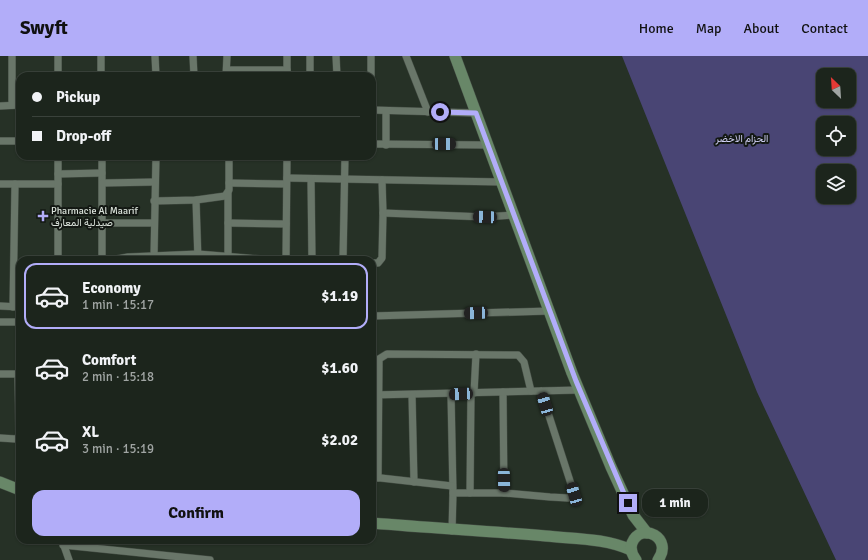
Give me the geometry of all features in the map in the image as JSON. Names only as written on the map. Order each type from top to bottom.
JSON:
[{"type":"street","points":[[12,56],[12,105]]},
{"type":"street","points":[[58,56],[58,72]]},
{"type":"street","points":[[101,56],[101,72]]},
{"type":"street","points":[[154,56],[156,72]]},
{"type":"street","points":[[193,56],[194,72]]},
{"type":"street","points":[[226,72],[227,56]]},
{"type":"street","points":[[287,56],[287,72]]},
{"type":"street","points":[[310,56],[310,72]]},
{"type":"street","points":[[336,56],[337,72]]},
{"type":"street","points":[[371,56],[371,72]]},
{"type":"street","points":[[406,56],[428,112]]},
{"type":"street","points":[[455,56],[579,390],[633,515],[640,535]]},
{"type":"street","points":[[0,106],[16,105]]},
{"type":"street","points":[[376,110],[476,113]]},
{"type":"street","points":[[386,110],[386,144]]},
{"type":"street","points":[[0,141],[16,141]]},
{"type":"street","points":[[376,144],[488,145]]},
{"type":"street","points":[[58,160],[58,256]]},
{"type":"street","points":[[102,160],[102,256]]},
{"type":"street","points":[[154,256],[156,160]]},
{"type":"street","points":[[228,256],[228,193],[230,160]]},
{"type":"street","points":[[286,256],[287,160]]},
{"type":"street","points":[[343,256],[346,160]]},
{"type":"street","points":[[58,174],[102,173]]},
{"type":"street","points":[[229,183],[286,181],[311,178],[344,180],[502,182]]},
{"type":"street","points":[[311,178],[312,256]]},
{"type":"street","points":[[376,263],[378,263],[382,258],[382,180]]},
{"type":"street","points":[[102,183],[155,182]]},
{"type":"street","points":[[0,184],[58,184]]},
{"type":"street","points":[[15,184],[16,256]]},
{"type":"street","points":[[154,201],[218,198],[228,193]]},
{"type":"street","points":[[196,200],[198,256]]},
{"type":"street","points":[[383,213],[485,217],[514,215]]},
{"type":"street","points":[[103,223],[154,223]]},
{"type":"street","points":[[228,223],[286,224]]},
{"type":"street","points":[[0,306],[16,307]]},
{"type":"street","points":[[376,316],[550,311]]},
{"type":"street","points":[[0,322],[16,322]]},
{"type":"street","points":[[531,392],[524,362],[518,356],[476,354],[387,354],[379,359],[376,395],[451,394],[531,392],[579,390]]},
{"type":"street","points":[[470,492],[473,393],[476,354]]},
{"type":"street","points":[[0,374],[16,374]]},
{"type":"street","points":[[376,478],[414,482],[470,492],[568,498],[573,496],[571,484],[541,391]]},
{"type":"street","points":[[503,392],[504,493]]},
{"type":"street","points":[[412,394],[414,482]]},
{"type":"street","points":[[451,394],[453,490],[452,530]]},
{"type":"street","points":[[0,438],[16,439]]},
{"type":"street","points":[[0,482],[16,488]]},
{"type":"street","points":[[376,523],[452,530],[512,533],[617,544],[631,550],[636,560]]},
{"type":"street","points":[[631,550],[640,535]]},
{"type":"street","points":[[617,544],[640,535],[657,536],[662,546],[662,557]]},
{"type":"street","points":[[64,544],[69,560]]},
{"type":"street","points":[[79,544],[210,560]]},
{"type":"green space","name":"الحزام الاخضر","points":[[622,56],[868,56],[868,560],[836,560],[757,392]]},
{"type":"place","name":"Pharmacie Al Maarif صيدلية المعارف","points":[[43,216]]},
{"type":"route","points":[[440,112],[476,113],[576,381],[611,467],[628,503]]}]
